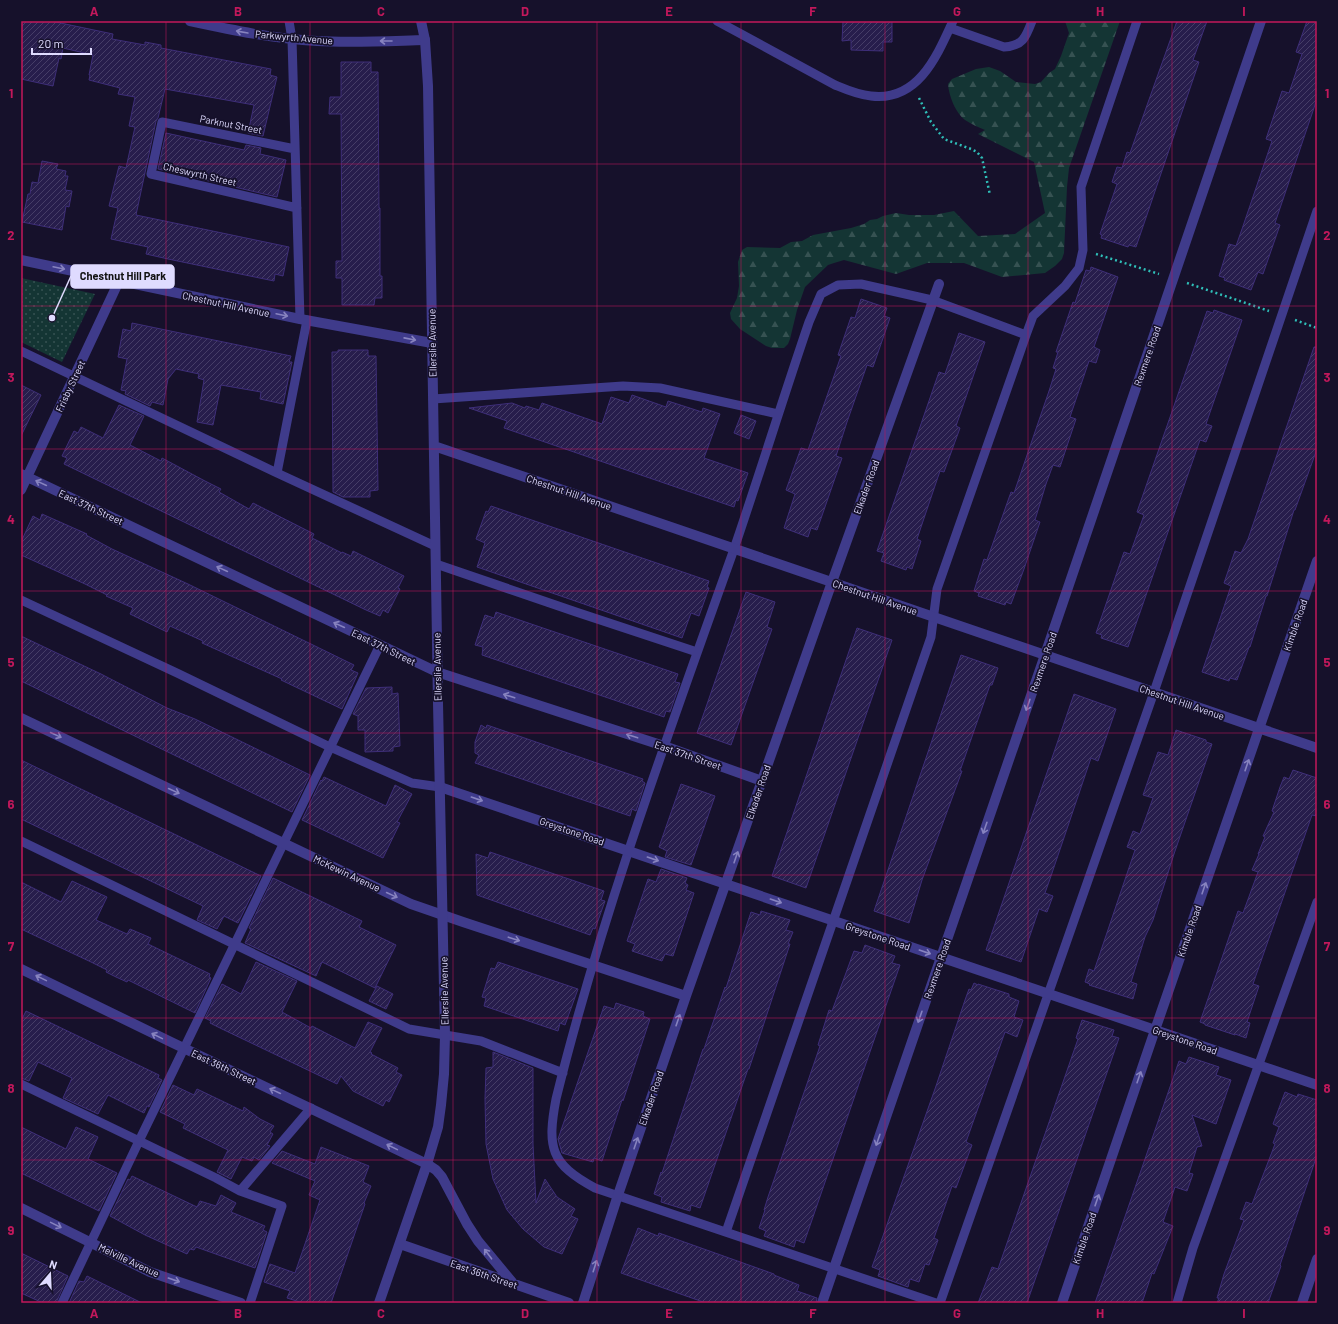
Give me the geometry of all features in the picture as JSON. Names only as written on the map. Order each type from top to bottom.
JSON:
[{"type":"street","name":"Parkwyrth Avenue","points":[[190,21],[238,31],[292,39],[318,41],[425,40]]},
{"type":"street","name":"Ellerslie Avenue","points":[[380,1303],[438,1127],[441,1105],[445,1036],[437,672],[428,86],[425,40],[421,21]]},
{"type":"street","name":"Rexmere Road","points":[[822,1303],[1261,21]]},
{"type":"street","name":"Chestnut Hill Avenue","points":[[21,260],[303,319],[432,343]]},
{"type":"street","name":"Frisby Street","points":[[21,490],[24,475],[74,376],[119,281]]},
{"type":"street","name":"Elkader Road","points":[[583,1303],[686,996],[932,300],[939,284]]},
{"type":"street","name":"Chestnut Hill Avenue","points":[[434,446],[1317,748]]},
{"type":"street","name":"East 37th Street","points":[[24,475],[437,672],[664,746],[762,781]]},
{"type":"street","name":"Kimble Road","points":[[1062,1303],[1317,560]]},
{"type":"street","name":"McKewin Avenue","points":[[21,718],[411,904],[686,996]]},
{"type":"street","name":"Greystone Road","points":[[440,787],[1317,1085]]},
{"type":"street","name":"East 36th Street","points":[[21,969],[427,1164],[436,1170],[442,1177],[467,1224],[478,1241],[513,1284]]},
{"type":"street","name":"Melville Avenue","points":[[21,1208],[150,1272],[241,1303]]},
{"type":"street","name":"East 36th Street","points":[[400,1244],[569,1303]]},
{"type":"street","points":[[1302,1303],[1317,1259]]},
{"type":"lane","points":[[277,473],[303,319],[297,208],[292,39],[289,21]]},
{"type":"lane","points":[[717,21],[836,85],[854,92],[871,96],[898,94],[919,80],[937,56],[951,25],[1004,47],[1018,44],[1024,38],[1032,21]]},
{"type":"lane","points":[[726,1232],[931,637],[937,589],[1026,335],[1033,316],[1065,286],[1079,268],[1083,250],[1081,187],[1137,21]]},
{"type":"lane","name":"Parknut Street","points":[[162,122],[295,149]]},
{"type":"lane","name":"Cheswyrth Street","points":[[162,122],[151,174],[297,208]]},
{"type":"lane","points":[[940,1303],[1154,692],[1317,211]]},
{"type":"lane","points":[[936,1303],[596,1188],[577,1178],[563,1166],[554,1151],[552,1136],[553,1116],[562,1073],[592,965],[629,851],[664,746],[734,548],[809,322],[822,294],[838,285],[861,284],[932,300],[1026,335]]},
{"type":"lane","points":[[21,351],[277,473],[435,546]]},
{"type":"lane","points":[[433,398],[623,386],[660,388],[778,414]]},
{"type":"lane","points":[[436,564],[697,652]]},
{"type":"lane","points":[[21,600],[330,747],[412,783],[440,787]]},
{"type":"lane","points":[[62,1303],[90,1242],[380,645]]},
{"type":"lane","points":[[21,841],[409,1029],[481,1041],[562,1073]]},
{"type":"lane","points":[[1177,1303],[1194,1248],[1317,902]]},
{"type":"lane","points":[[21,1084],[240,1191],[282,1206],[250,1303]]},
{"type":"lane","points":[[240,1191],[311,1108]]},
{"type":"path","points":[[913,85],[931,122],[944,139],[971,149],[977,152],[982,158],[990,195]]},
{"type":"path","points":[[1083,250],[1317,328]]},
{"type":"green space","points":[[1065,21],[1120,21],[1069,168],[1064,253],[1062,259],[1055,266],[1045,273],[1002,277],[964,263],[927,263],[896,274],[844,260],[828,265],[805,287],[797,310],[790,339],[784,348],[772,348],[766,346],[740,329],[731,319],[730,313],[737,298],[739,286],[738,262],[742,250],[747,247],[780,248],[791,242],[802,241],[813,235],[851,228],[864,224],[870,220],[896,213],[909,215],[934,215],[954,211],[978,236],[1015,234],[1045,213],[1034,162],[978,134],[985,130],[961,117],[953,104],[948,84],[952,79],[976,69],[989,67],[1000,71],[1016,82],[1035,84],[1041,82],[1055,69],[1061,56],[1069,33]]},
{"type":"green space","points":[[21,278],[95,294],[62,362],[21,342]]},
{"type":"building","points":[[21,21],[51,21],[113,34],[112,39],[145,45],[145,42],[161,45],[161,48],[271,69],[270,75],[277,77],[263,136],[248,133],[254,105],[165,89],[156,121],[136,215],[289,247],[283,276],[275,274],[274,281],[168,259],[146,254],[148,247],[111,239],[118,208],[109,206],[119,166],[126,168],[135,127],[129,126],[135,97],[118,94],[120,88],[89,80],[93,55],[63,48],[61,59],[59,58],[53,86],[21,79]]},
{"type":"building","points":[[843,21],[892,21],[892,42],[883,42],[883,51],[851,50],[851,40],[842,41]]},
{"type":"building","points":[[1177,21],[1207,21],[1193,60],[1199,62],[1136,247],[1129,245],[1128,247],[1101,238],[1102,235],[1100,234],[1117,184],[1112,182],[1117,167],[1122,168],[1127,152],[1130,153]]},
{"type":"building","points":[[1307,21],[1317,21],[1317,99],[1275,223],[1280,225],[1263,274],[1258,272],[1251,290],[1224,280],[1225,278],[1219,276],[1229,244],[1236,246],[1272,141],[1266,139],[1282,91],[1289,93],[1302,54],[1296,52]]},
{"type":"building","points":[[341,62],[371,62],[371,72],[378,72],[380,276],[382,276],[382,298],[375,298],[374,305],[342,305],[342,278],[336,278],[336,261],[342,261],[341,114],[329,114],[330,97],[341,97]]},
{"type":"building","points":[[166,133],[244,150],[246,145],[261,148],[260,154],[286,160],[277,197],[158,169]]},
{"type":"building","points":[[42,161],[58,164],[56,169],[66,171],[65,176],[68,176],[65,190],[72,191],[69,207],[66,206],[62,230],[22,222],[32,182],[38,183]]},
{"type":"building","points":[[1091,267],[1118,277],[1094,347],[1100,350],[1096,363],[1089,361],[1070,417],[1076,419],[1060,467],[1053,465],[1035,520],[1040,522],[1024,569],[1011,604],[1006,602],[1005,605],[978,596],[979,593],[974,591],[984,559],[987,560],[1011,492],[1014,493],[1049,391],[1056,369],[1053,368],[1058,352],[1056,352],[1073,302],[1075,303],[1086,270],[1090,271]]},
{"type":"building","points":[[861,299],[887,308],[884,316],[890,318],[873,367],[867,365],[847,422],[836,456],[842,458],[817,530],[811,528],[808,537],[784,528],[795,494],[786,490],[801,448],[808,450],[841,356],[838,355],[851,317],[855,318]]},
{"type":"building","points":[[1214,310],[1242,320],[1206,424],[1212,426],[1206,442],[1200,440],[1128,647],[1101,638],[1102,635],[1096,633],[1124,552],[1130,554],[1144,515],[1137,512],[1207,311],[1213,313]]},
{"type":"building","points":[[132,323],[291,356],[289,362],[292,362],[283,404],[260,399],[261,392],[221,385],[213,425],[197,422],[204,380],[198,378],[199,374],[176,369],[168,379],[163,405],[152,402],[150,406],[125,394],[126,391],[121,390],[127,359],[118,357],[123,329],[131,331]]},
{"type":"building","points":[[959,333],[985,342],[956,426],[960,428],[944,472],[940,471],[917,539],[921,541],[912,569],[907,567],[906,570],[881,561],[884,553],[877,551],[939,372],[945,374]]},
{"type":"building","points":[[1314,347],[1317,347],[1317,449],[1294,510],[1250,647],[1237,680],[1230,678],[1229,681],[1202,672],[1231,586],[1224,583],[1235,551],[1241,553],[1248,539]]},
{"type":"building","points":[[338,350],[368,350],[368,356],[376,356],[378,490],[370,491],[370,497],[343,497],[333,492],[332,352],[338,352]]},
{"type":"building","points":[[21,385],[41,395],[21,436]]},
{"type":"building","points":[[632,395],[666,407],[668,401],[702,412],[703,408],[720,414],[704,458],[748,473],[738,501],[736,500],[734,507],[504,428],[507,421],[469,408],[512,403],[525,408],[526,406],[539,410],[542,403],[602,424],[611,397],[629,403]]},
{"type":"building","points":[[119,405],[144,416],[130,445],[161,461],[162,458],[221,489],[219,492],[249,509],[253,503],[314,534],[312,538],[342,553],[351,556],[353,551],[404,576],[398,588],[400,589],[388,613],[383,610],[380,616],[366,610],[64,464],[67,458],[62,456],[74,431],[78,433],[81,427],[103,438]]},
{"type":"building","points":[[741,415],[756,421],[749,439],[734,433]]},
{"type":"building","points":[[491,506],[709,581],[707,587],[709,588],[699,616],[691,613],[682,638],[477,567],[485,543],[476,539],[486,511],[488,512]]},
{"type":"building","points":[[42,514],[87,534],[86,535],[112,549],[188,584],[354,665],[351,670],[358,673],[342,709],[281,680],[282,679],[202,643],[203,641],[170,626],[167,632],[130,614],[133,608],[21,555],[21,542],[33,516],[40,520]]},
{"type":"building","points":[[746,592],[775,602],[767,627],[772,629],[731,745],[697,733]]},
{"type":"building","points":[[496,612],[678,674],[675,682],[680,683],[670,712],[666,711],[664,717],[482,655],[483,647],[475,645],[485,615],[494,618]]},
{"type":"building","points":[[857,628],[892,640],[806,888],[772,876]]},
{"type":"building","points":[[21,636],[101,674],[167,708],[195,719],[310,775],[292,812],[21,681]]},
{"type":"building","points":[[961,655],[998,668],[992,685],[990,685],[960,771],[962,771],[922,880],[909,923],[874,911]]},
{"type":"building","points":[[392,687],[392,694],[398,693],[400,746],[393,747],[393,751],[365,752],[365,730],[358,730],[358,716],[353,714],[366,688]]},
{"type":"building","points":[[1074,694],[1116,709],[1098,761],[1091,758],[1045,893],[1053,896],[1047,912],[1039,909],[1021,962],[986,950]]},
{"type":"building","points":[[481,725],[486,728],[487,725],[643,779],[642,781],[645,783],[636,811],[632,809],[630,816],[475,763],[479,755],[475,753],[475,742]]},
{"type":"building","points":[[1176,730],[1206,740],[1206,742],[1212,744],[1153,920],[1145,937],[1131,982],[1137,984],[1133,999],[1089,985],[1090,984],[1085,982],[1089,969],[1094,971],[1135,850],[1127,847],[1133,831],[1140,834],[1153,798],[1143,795],[1158,752],[1168,755]]},
{"type":"building","points":[[21,760],[261,876],[238,923],[224,916],[217,929],[197,920],[203,906],[21,819]]},
{"type":"building","points":[[1293,770],[1317,778],[1317,816],[1312,815],[1253,984],[1259,986],[1247,1022],[1250,1023],[1246,1038],[1200,1022],[1238,911],[1243,913],[1258,872],[1252,870],[1265,837],[1263,836],[1274,812],[1272,811],[1280,787],[1284,777],[1289,779]]},
{"type":"building","points":[[324,777],[386,806],[395,785],[412,794],[397,822],[400,823],[383,858],[302,820],[321,780],[322,781]]},
{"type":"building","points":[[681,784],[715,796],[691,865],[665,857],[667,851],[659,847]]},
{"type":"building","points":[[490,852],[604,891],[601,900],[605,901],[595,929],[593,928],[590,935],[477,895],[476,854],[488,858]]},
{"type":"building","points":[[661,869],[687,878],[685,883],[688,885],[686,890],[694,893],[673,956],[665,954],[662,961],[632,951],[635,944],[627,941],[648,879],[656,882]]},
{"type":"building","points":[[273,878],[362,921],[359,927],[396,945],[375,988],[322,962],[316,976],[245,943],[251,929],[249,928]]},
{"type":"building","points":[[72,881],[107,897],[96,920],[127,934],[130,929],[151,938],[148,944],[210,974],[209,977],[211,978],[195,1013],[128,980],[127,982],[116,977],[106,972],[107,970],[21,929],[21,882],[61,902]]},
{"type":"building","points":[[761,911],[790,920],[786,930],[793,932],[749,1069],[700,1208],[691,1205],[690,1211],[661,1202],[662,1197],[654,1194],[751,912],[760,915]]},
{"type":"building","points":[[865,945],[895,956],[892,963],[900,965],[804,1243],[796,1240],[794,1247],[764,1236],[766,1231],[759,1228],[768,1197],[820,1046],[818,1045],[829,1010],[832,1011],[854,951],[862,953]]},
{"type":"building","points":[[256,962],[297,981],[282,1012],[311,1028],[312,1026],[355,1048],[368,1022],[382,1028],[370,1052],[372,1053],[371,1054],[398,1068],[396,1072],[402,1075],[389,1102],[386,1100],[383,1106],[353,1091],[341,1076],[337,1084],[210,1023],[211,1021],[205,1018],[222,984],[241,994]]},
{"type":"building","points":[[498,962],[578,989],[565,1025],[560,1023],[558,1031],[484,1006],[486,998],[482,997],[491,968],[495,969]]},
{"type":"building","points":[[974,983],[1009,994],[1009,997],[1019,1001],[1014,1017],[1023,1020],[1017,1037],[1005,1032],[966,1142],[972,1145],[956,1188],[952,1186],[934,1238],[938,1240],[929,1265],[925,1264],[919,1282],[910,1279],[908,1287],[878,1276],[880,1270],[872,1267],[965,1000],[969,989],[971,990]]},
{"type":"building","points":[[377,986],[393,994],[386,1009],[369,1001]]},
{"type":"building","points":[[616,1003],[644,1012],[643,1016],[650,1019],[602,1161],[594,1158],[593,1162],[562,1153],[558,1139],[604,1006],[614,1009]]},
{"type":"building","points":[[26,1011],[159,1075],[158,1078],[162,1080],[149,1107],[147,1106],[144,1113],[108,1095],[98,1114],[63,1098],[72,1078],[38,1062],[29,1081],[21,1078],[21,1021]]},
{"type":"building","points":[[1082,1020],[1114,1030],[1112,1036],[1119,1038],[1027,1303],[978,1303],[992,1267],[998,1269],[1078,1039],[1076,1038]]},
{"type":"building","points":[[493,1052],[533,1068],[533,1144],[536,1203],[545,1179],[557,1197],[575,1209],[571,1216],[578,1219],[562,1254],[544,1247],[523,1229],[507,1210],[493,1179],[486,1144],[485,1099],[486,1068],[493,1067]]},
{"type":"building","points":[[1189,1057],[1219,1067],[1216,1075],[1231,1080],[1216,1124],[1192,1115],[1202,1146],[1197,1147],[1189,1173],[1193,1174],[1187,1191],[1175,1187],[1163,1222],[1173,1226],[1154,1274],[1152,1273],[1142,1303],[1095,1303],[1179,1061],[1186,1064]]},
{"type":"building","points":[[173,1085],[194,1095],[197,1089],[243,1111],[244,1107],[260,1119],[274,1126],[270,1132],[273,1134],[267,1145],[270,1146],[259,1160],[254,1157],[252,1161],[242,1157],[231,1179],[217,1172],[228,1150],[183,1128],[185,1124],[160,1112]]},
{"type":"building","points":[[1285,1092],[1297,1097],[1298,1094],[1317,1100],[1317,1155],[1268,1303],[1217,1303],[1224,1274],[1244,1220],[1240,1219],[1246,1202],[1252,1204],[1275,1144],[1273,1143],[1279,1127],[1273,1124]]},
{"type":"building","points":[[21,1127],[66,1149],[76,1127],[98,1137],[88,1159],[117,1173],[99,1211],[21,1173]]},
{"type":"building","points":[[321,1147],[369,1166],[363,1182],[371,1186],[331,1303],[303,1303],[287,1298],[290,1291],[264,1282],[270,1264],[295,1273],[320,1200],[309,1195],[315,1181],[272,1163],[282,1151],[315,1164]]},
{"type":"building","points":[[132,1176],[197,1207],[200,1201],[216,1206],[221,1195],[236,1203],[231,1212],[265,1226],[263,1230],[267,1232],[255,1268],[196,1247],[194,1250],[190,1249],[187,1254],[145,1235],[110,1216],[128,1179],[130,1180]]},
{"type":"building","points":[[638,1228],[658,1236],[659,1233],[774,1274],[799,1285],[797,1291],[817,1298],[816,1303],[706,1303],[621,1273]]},
{"type":"building","points":[[21,1253],[68,1276],[56,1303],[43,1303],[21,1293]]},
{"type":"building","points":[[87,1276],[142,1303],[69,1303],[79,1281],[84,1282]]},
{"type":"place","name":"Chestnut Hill Park","points":[[52,318]]}]
